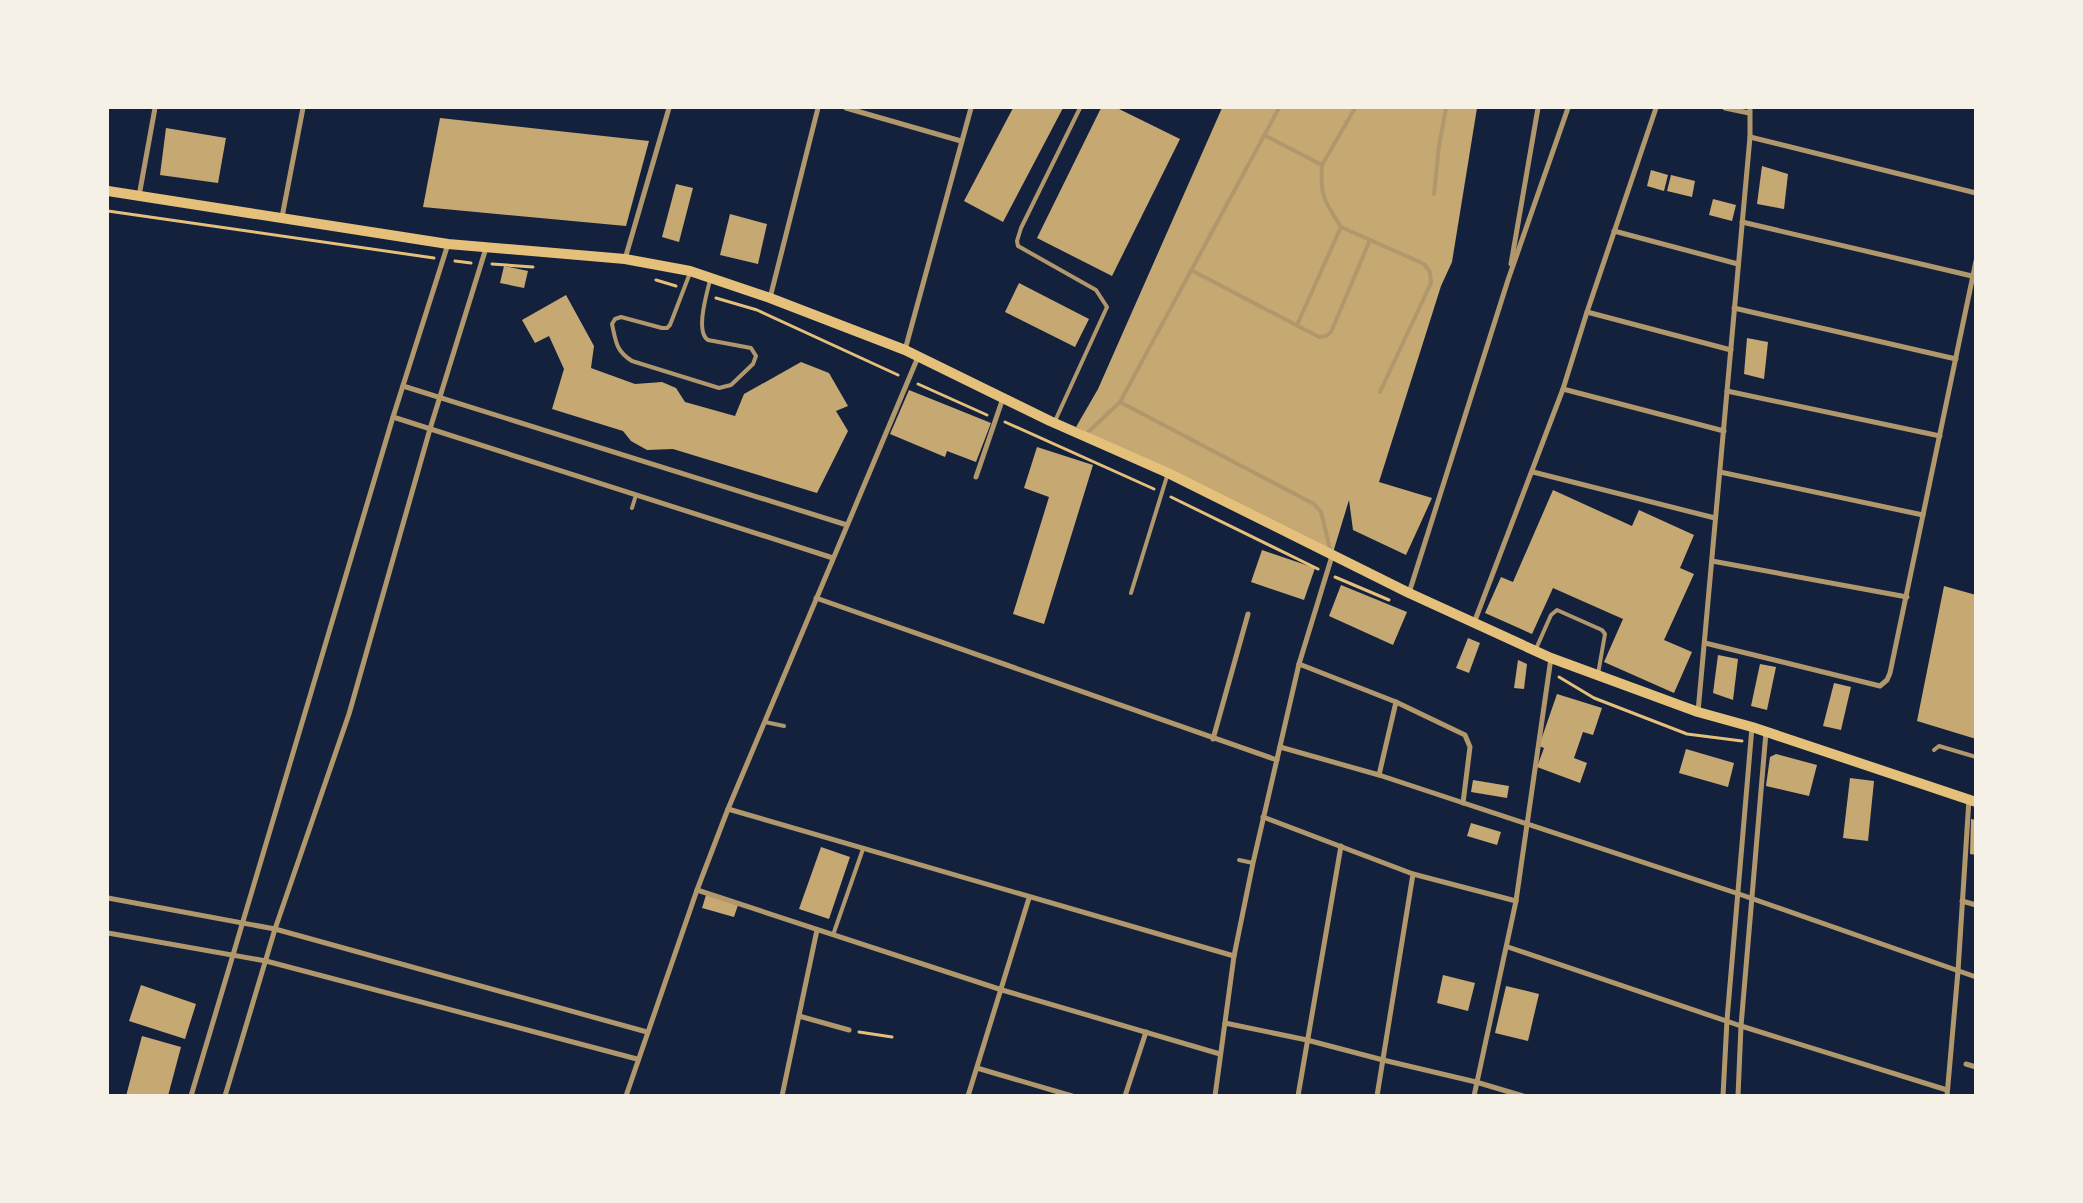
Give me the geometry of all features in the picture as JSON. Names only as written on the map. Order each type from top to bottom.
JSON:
[{"type":"main road","points":[[108,191],[448,244],[625,259],[690,271],[770,298],[905,350],[1055,423],[1168,473],[1332,556],[1474,624],[1551,658],[1698,712],[1766,732],[1972,800]]},
{"type":"street","points":[[138,196],[156,108]]},
{"type":"street","points":[[282,217],[303,108]]},
{"type":"street","points":[[625,259],[669,108]]},
{"type":"street","points":[[770,298],[818,108]]},
{"type":"street","points":[[846,108],[961,141]]},
{"type":"street","points":[[905,350],[971,108]]},
{"type":"street","points":[[1508,280],[1538,108]]},
{"type":"street","points":[[1409,593],[1508,280],[1568,108]]},
{"type":"street","points":[[1474,624],[1563,389],[1656,108]]},
{"type":"street","points":[[1698,712],[1750,137],[1750,110],[1726,108]]},
{"type":"street","points":[[1750,137],[1976,193]]},
{"type":"street","points":[[1742,222],[1972,276]]},
{"type":"street","points":[[1614,231],[1738,264]]},
{"type":"street","points":[[191,1096],[403,386],[448,244]]},
{"type":"street","points":[[225,1096],[275,929],[349,714],[430,429],[486,247]]},
{"type":"street","points":[[1705,643],[1880,686],[1887,680],[1907,597],[1976,261]]},
{"type":"street","points":[[1734,308],[1956,360]]},
{"type":"street","points":[[1587,312],[1730,350]]},
{"type":"street","points":[[626,1096],[637,1059],[728,808],[918,356]]},
{"type":"street","points":[[403,386],[847,525]]},
{"type":"street","points":[[1563,389],[1724,431]]},
{"type":"street","points":[[1727,391],[1940,436]]},
{"type":"street","points":[[976,477],[1003,398]]},
{"type":"street","points":[[394,417],[833,558]]},
{"type":"street","points":[[1533,472],[1715,518]]},
{"type":"street","points":[[1720,472],[1923,515]]},
{"type":"street","points":[[1214,1096],[1234,956],[1263,817],[1299,664],[1332,556]]},
{"type":"street","points":[[1712,561],[1907,597]]},
{"type":"street","points":[[816,598],[1277,760]]},
{"type":"street","points":[[1213,739],[1248,614]]},
{"type":"street","points":[[1474,1096],[1508,947],[1551,658]]},
{"type":"street","points":[[1299,664],[1396,702],[1465,735],[1470,747],[1463,803]]},
{"type":"street","points":[[1379,775],[1396,702]]},
{"type":"street","points":[[1723,1096],[1727,1020],[1752,728]]},
{"type":"street","points":[[1738,1096],[1741,1026],[1766,732]]},
{"type":"street","points":[[1280,747],[1379,775],[1739,894],[1976,976]]},
{"type":"street","points":[[1508,947],[1947,1093],[1972,800]]},
{"type":"street","points":[[728,808],[1029,898],[1234,956]]},
{"type":"street","points":[[1263,817],[1413,874],[1516,901]]},
{"type":"street","points":[[1298,1096],[1341,846]]},
{"type":"street","points":[[1377,1096],[1413,874]]},
{"type":"street","points":[[698,890],[1002,990],[1220,1054]]},
{"type":"street","points":[[108,898],[275,929],[647,1032]]},
{"type":"street","points":[[968,1096],[1029,898]]},
{"type":"street","points":[[1962,901],[1976,905]]},
{"type":"street","points":[[782,1096],[817,930]]},
{"type":"street","points":[[108,933],[233,953],[637,1059]]},
{"type":"street","points":[[799,1016],[849,1030]]},
{"type":"street","points":[[1225,1023],[1307,1040],[1476,1082],[1523,1096]]},
{"type":"street","points":[[1125,1096],[1146,1032]]},
{"type":"street","points":[[1966,1064],[1976,1066]]},
{"type":"street","points":[[977,1068],[1072,1096]]},
{"type":"lane","points":[[1055,423],[1107,307],[1096,290],[1018,246],[1017,241],[1021,228],[1080,108]]},
{"type":"lane","points":[[1084,436],[1120,402],[1279,108]]},
{"type":"lane","points":[[1355,108],[1322,165],[1320,187],[1324,199],[1341,227],[1424,264],[1430,272],[1431,283],[1380,392]]},
{"type":"lane","points":[[1434,194],[1438,146],[1446,108]]},
{"type":"lane","points":[[1264,135],[1322,165]]},
{"type":"lane","points":[[1297,325],[1341,227]]},
{"type":"lane","points":[[1191,270],[1319,336],[1326,336],[1331,332],[1370,240]]},
{"type":"lane","points":[[690,271],[670,325],[667,328],[621,317],[612,324],[617,346],[621,354],[632,361],[719,388],[731,386],[753,364],[756,356],[751,348],[708,340],[704,337],[702,322],[711,278]]},
{"type":"lane","points":[[1120,402],[1314,504],[1321,512],[1332,556]]},
{"type":"lane","points":[[1131,593],[1168,473]]},
{"type":"lane","points":[[632,508],[636,495]]},
{"type":"lane","points":[[1535,651],[1551,615],[1557,610],[1602,630],[1605,634],[1598,674]]},
{"type":"lane","points":[[765,722],[784,726]]},
{"type":"lane","points":[[1934,750],[1939,746],[1976,756]]},
{"type":"lane","points":[[833,935],[863,848]]},
{"type":"lane","points":[[1239,860],[1253,863]]},
{"type":"path","points":[[108,211],[481,264],[537,267]]},
{"type":"path","points":[[655,280],[684,288]]},
{"type":"path","points":[[706,295],[756,310],[908,380],[1162,492],[1326,573],[1398,604]]},
{"type":"path","points":[[1549,671],[1594,698],[1687,734],[1751,742]]},
{"type":"path","points":[[849,1030],[892,1038]]},
{"type":"building","points":[[1013,108],[1063,108],[1003,222],[964,201]]},
{"type":"building","points":[[1101,108],[1117,108],[1180,139],[1112,276],[1037,238]]},
{"type":"building","points":[[1222,108],[1477,108],[1452,262],[1441,286],[1379,482],[1432,498],[1406,555],[1353,530],[1349,500],[1332,556],[1076,427],[1098,389]]},
{"type":"building","points":[[440,118],[649,141],[626,226],[423,207]]},
{"type":"building","points":[[166,128],[226,138],[218,183],[160,175]]},
{"type":"building","points":[[1762,166],[1788,174],[1784,209],[1757,204]]},
{"type":"building","points":[[1651,170],[1668,175],[1664,191],[1647,186]]},
{"type":"building","points":[[1671,175],[1695,181],[1692,197],[1667,191]]},
{"type":"building","points":[[676,184],[693,188],[679,242],[662,237]]},
{"type":"building","points":[[1713,199],[1736,205],[1732,221],[1709,215]]},
{"type":"building","points":[[730,214],[767,224],[758,264],[720,255]]},
{"type":"building","points":[[504,266],[528,271],[524,288],[500,283]]},
{"type":"building","points":[[1019,283],[1089,319],[1075,347],[1005,312]]},
{"type":"building","points":[[566,295],[594,346],[591,368],[635,384],[662,382],[676,388],[685,402],[735,416],[744,394],[801,362],[829,373],[848,406],[836,411],[848,431],[817,493],[673,449],[647,450],[631,441],[623,431],[552,409],[564,369],[549,336],[535,343],[522,320]]},
{"type":"building","points":[[1747,338],[1768,342],[1764,379],[1744,374]]},
{"type":"building","points":[[909,390],[991,423],[976,462],[947,451],[945,457],[890,434]]},
{"type":"building","points":[[1037,447],[1093,465],[1044,624],[1013,614],[1049,497],[1024,488]]},
{"type":"building","points":[[1553,490],[1632,526],[1639,510],[1694,535],[1680,568],[1694,574],[1664,640],[1692,652],[1674,693],[1604,662],[1623,619],[1553,588],[1532,634],[1485,613],[1501,577],[1513,582]]},
{"type":"building","points":[[1262,550],[1315,568],[1304,600],[1251,582]]},
{"type":"building","points":[[1341,585],[1407,612],[1393,645],[1329,616]]},
{"type":"building","points":[[1944,586],[1976,595],[1976,739],[1917,721]]},
{"type":"building","points":[[1468,638],[1480,643],[1469,673],[1456,668]]},
{"type":"building","points":[[1718,655],[1738,659],[1733,700],[1713,693]]},
{"type":"building","points":[[1518,660],[1527,664],[1524,689],[1514,688]]},
{"type":"building","points":[[1760,664],[1776,667],[1767,710],[1751,706]]},
{"type":"building","points":[[1834,683],[1851,687],[1841,730],[1823,726]]},
{"type":"building","points":[[1557,694],[1602,708],[1593,735],[1583,732],[1574,758],[1587,763],[1580,783],[1537,767],[1544,748],[1539,746]]},
{"type":"building","points":[[1686,749],[1734,763],[1728,787],[1679,773]]},
{"type":"building","points":[[1776,754],[1817,765],[1809,796],[1766,786],[1770,757]]},
{"type":"building","points":[[1850,778],[1874,781],[1868,841],[1843,838]]},
{"type":"building","points":[[1473,780],[1509,786],[1507,798],[1471,792]]},
{"type":"building","points":[[1971,819],[1976,820],[1976,855],[1970,854]]},
{"type":"building","points":[[1471,823],[1501,832],[1497,845],[1467,836]]},
{"type":"building","points":[[821,847],[850,857],[829,919],[799,909]]},
{"type":"building","points":[[706,895],[738,905],[734,917],[702,908]]},
{"type":"building","points":[[1443,975],[1475,983],[1468,1011],[1437,1003]]},
{"type":"building","points":[[141,985],[196,1004],[185,1039],[129,1021]]},
{"type":"building","points":[[1506,986],[1539,994],[1528,1041],[1495,1033]]},
{"type":"building","points":[[142,1036],[181,1047],[168,1096],[126,1096]]}]
